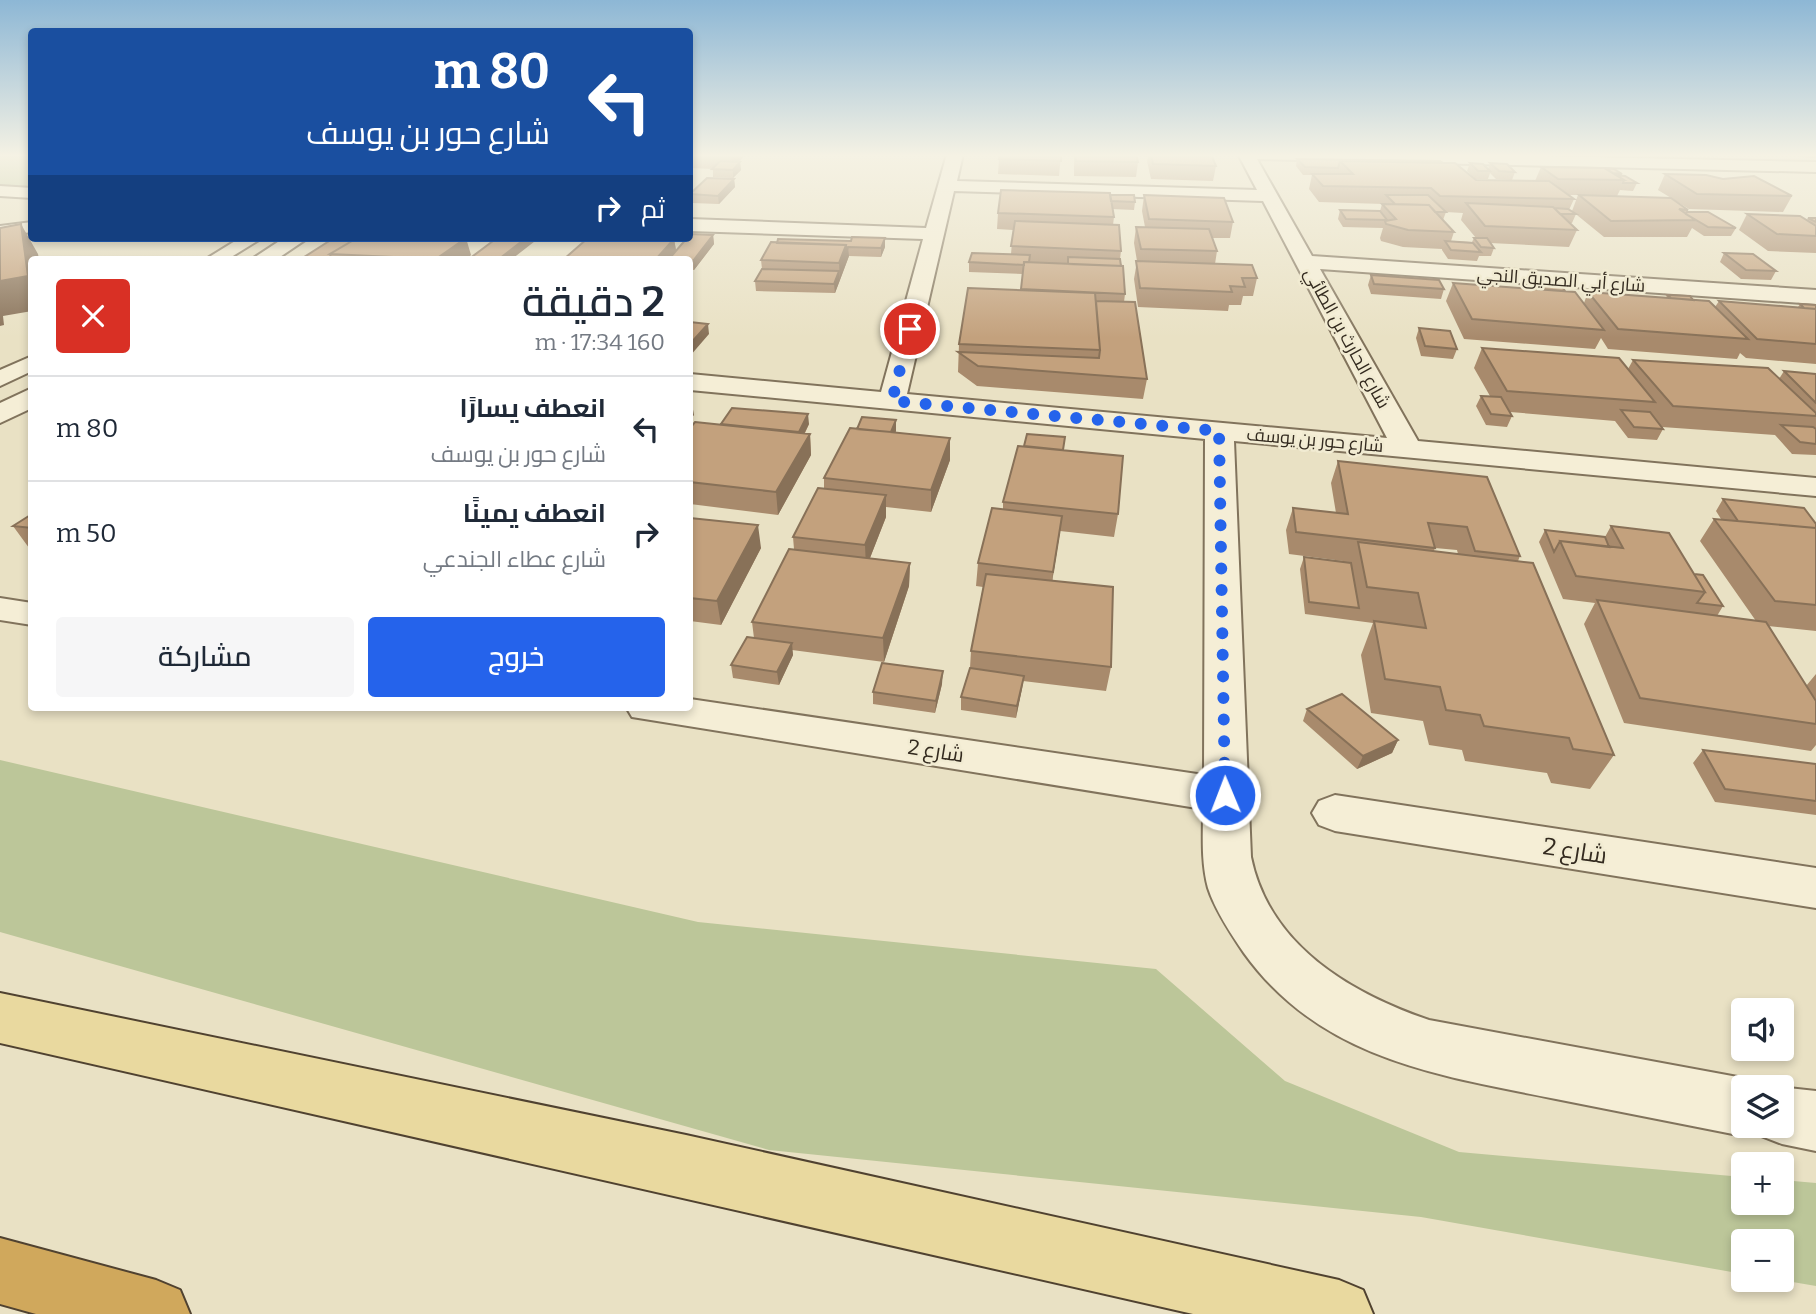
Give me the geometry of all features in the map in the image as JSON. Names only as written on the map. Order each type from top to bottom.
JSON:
[{"type":"highway","points":[[0,1271],[156,1314]]},
{"type":"main road","points":[[0,1018],[699,1169],[1339,1314]]},
{"type":"street","points":[[892,401],[939,215]]},
{"type":"street","name":"شارع الحارث بن الطائي","points":[[1281,215],[1407,448]]},
{"type":"street","points":[[693,225],[934,234]]},
{"type":"street","points":[[267,256],[291,242]]},
{"type":"street","name":"شارع أبي الصديق النجي","points":[[1306,262],[1816,298]]},
{"type":"street","name":"شارع حور بن يوسف","points":[[693,382],[1816,487]]},
{"type":"street","points":[[0,415],[28,398]]},
{"type":"street","points":[[1219,431],[1227,857],[1233,889],[1253,925],[1280,961],[1318,995],[1365,1024],[1429,1047],[1731,1105]]},
{"type":"street","points":[[0,609],[28,613]]},
{"type":"street","name":"شارع 2","points":[[672,711],[1225,795]]},
{"type":"street","name":"شارع 2","points":[[1335,813],[1816,888]]},
{"type":"street","points":[[1794,1117],[1816,1121]]},
{"type":"lane","points":[[0,231],[28,228]]},
{"type":"lane","points":[[220,256],[246,242]]},
{"type":"lane","points":[[2,376],[28,364]]},
{"type":"green space","points":[[0,760],[698,922],[1156,969],[1285,1081],[1459,1152],[1731,1176],[1731,1215],[1794,1215],[1794,1181],[1816,1183],[1816,1286],[1794,1282],[1794,1229],[1731,1229],[1731,1272],[1421,1217],[769,1150],[0,932]]},
{"type":"building","points":[[1065,215],[1114,215],[1114,217]]},
{"type":"building","points":[[1148,215],[1230,215],[1233,222],[1149,219]]},
{"type":"building","points":[[1344,215],[1383,215],[1387,220],[1346,219]]},
{"type":"building","points":[[1393,215],[1439,215],[1454,232],[1408,230],[1386,224],[1385,221],[1396,219]]},
{"type":"building","points":[[1476,215],[1562,215],[1577,230],[1485,226]]},
{"type":"building","points":[[1604,215],[1688,215],[1695,220],[1611,221]]},
{"type":"building","points":[[1688,215],[1714,215],[1736,228],[1708,227]]},
{"type":"building","points":[[1749,215],[1800,216],[1816,226],[1816,236],[1777,234]]},
{"type":"building","points":[[1015,221],[1119,225],[1121,251],[1011,246]]},
{"type":"building","points":[[21,224],[28,276],[0,281],[0,228]]},
{"type":"building","points":[[1136,227],[1209,229],[1217,251],[1141,249]]},
{"type":"building","points":[[693,234],[713,235],[693,261],[693,256],[672,256],[684,242],[693,242]]},
{"type":"building","points":[[852,237],[885,238],[881,248],[848,247],[846,253],[846,245],[777,243],[778,239],[851,241]]},
{"type":"building","points":[[1474,238],[1487,238],[1494,248],[1481,247]]},
{"type":"building","points":[[1445,241],[1473,243],[1481,252],[1451,250]]},
{"type":"building","points":[[328,242],[350,242],[330,256],[306,256]]},
{"type":"building","points":[[350,242],[460,242],[440,256],[330,254]]},
{"type":"building","points":[[492,242],[521,242],[503,256],[473,256]]},
{"type":"building","points":[[583,242],[671,242],[659,256],[567,256]]},
{"type":"building","points":[[771,242],[846,245],[839,263],[761,260]]},
{"type":"building","points":[[972,253],[1030,255],[1029,262],[1024,262],[1024,265],[969,262]]},
{"type":"building","points":[[1724,253],[1753,254],[1776,271],[1746,270]]},
{"type":"building","points":[[1068,257],[1120,259],[1121,266],[1068,264]]},
{"type":"building","points":[[1136,261],[1252,265],[1257,278],[1242,278],[1245,287],[1230,286],[1232,292],[1140,288]]},
{"type":"building","points":[[1024,262],[1123,266],[1125,294],[1021,289]]},
{"type":"building","points":[[762,269],[839,271],[834,284],[755,281]]},
{"type":"building","points":[[1371,275],[1439,280],[1444,289],[1374,284]]},
{"type":"building","points":[[1453,283],[1575,292],[1604,330],[1472,319]]},
{"type":"building","points":[[1540,286],[1562,287],[1565,291],[1542,289]]},
{"type":"building","points":[[968,288],[1095,293],[1100,350],[959,344]]},
{"type":"building","points":[[1588,292],[1709,301],[1748,339],[1618,329]]},
{"type":"building","points":[[1667,295],[1690,296],[1693,300],[1671,298]]},
{"type":"building","points":[[1096,301],[1135,302],[1147,379],[978,366],[958,352],[1099,358]]},
{"type":"building","points":[[1719,301],[1816,309],[1816,344],[1757,339]]},
{"type":"building","points":[[1800,304],[1816,305],[1816,309],[1804,308]]},
{"type":"building","points":[[693,322],[708,324],[693,341]]},
{"type":"building","points":[[1419,328],[1450,331],[1457,349],[1425,346]]},
{"type":"building","points":[[1482,348],[1619,358],[1655,402],[1507,391]]},
{"type":"building","points":[[1633,360],[1768,368],[1816,413],[1816,416],[1673,406]]},
{"type":"building","points":[[1784,371],[1816,374],[1816,403]]},
{"type":"building","points":[[1481,396],[1501,397],[1512,416],[1491,414]]},
{"type":"building","points":[[732,408],[808,414],[799,432],[721,424]]},
{"type":"building","points":[[1621,410],[1650,412],[1663,429],[1634,427]]},
{"type":"building","points":[[862,417],[896,420],[891,432],[857,429]]},
{"type":"building","points":[[695,422],[810,434],[776,492],[693,482]]},
{"type":"building","points":[[1781,425],[1813,427],[1816,429],[1816,444],[1800,442]]},
{"type":"building","points":[[850,428],[950,438],[931,490],[824,478]]},
{"type":"building","points":[[1027,434],[1065,437],[1063,450],[1024,446]]},
{"type":"building","points":[[1018,446],[1123,456],[1118,514],[1003,502]]},
{"type":"building","points":[[1338,461],[1487,477],[1520,556],[1475,551],[1467,527],[1428,523],[1435,548],[1296,532],[1293,508],[1348,514]]},
{"type":"building","points":[[818,488],[886,495],[865,545],[793,537]]},
{"type":"building","points":[[1723,499],[1804,508],[1816,528],[1738,521]]},
{"type":"building","points":[[992,508],[1062,516],[1053,572],[978,563]]},
{"type":"building","points":[[28,517],[28,528],[13,526]]},
{"type":"building","points":[[693,518],[758,525],[717,601],[693,598]]},
{"type":"building","points":[[1714,519],[1816,528],[1816,605],[1775,601]]},
{"type":"building","points":[[1611,526],[1669,533],[1705,592],[1576,576],[1560,541],[1623,548]]},
{"type":"building","points":[[1545,530],[1605,537],[1609,547],[1560,541],[1554,552]]},
{"type":"building","points":[[1358,542],[1533,563],[1614,755],[1573,749],[1569,738],[1484,726],[1480,715],[1446,710],[1440,687],[1385,679],[1374,621],[1426,628],[1418,593],[1367,587]]},
{"type":"building","points":[[789,549],[910,563],[883,638],[752,622]]},
{"type":"building","points":[[1304,557],[1351,563],[1359,608],[1309,602]]},
{"type":"building","points":[[986,574],[1113,587],[1111,667],[971,651]]},
{"type":"building","points":[[1694,574],[1703,575],[1723,606],[1697,603],[1705,592]]},
{"type":"building","points":[[1597,600],[1766,622],[1816,701],[1816,724],[1640,698]]},
{"type":"building","points":[[747,637],[792,643],[777,672],[731,665]]},
{"type":"building","points":[[882,663],[943,671],[936,701],[873,692]]},
{"type":"building","points":[[970,668],[1024,676],[1017,706],[961,697]]},
{"type":"building","points":[[1342,694],[1398,740],[1363,756],[1307,709]]},
{"type":"building","points":[[1703,750],[1816,764],[1816,801],[1725,789]]},
{"type":"route","points":[[910,329],[892,401],[1219,431],[1225,795]]}]
